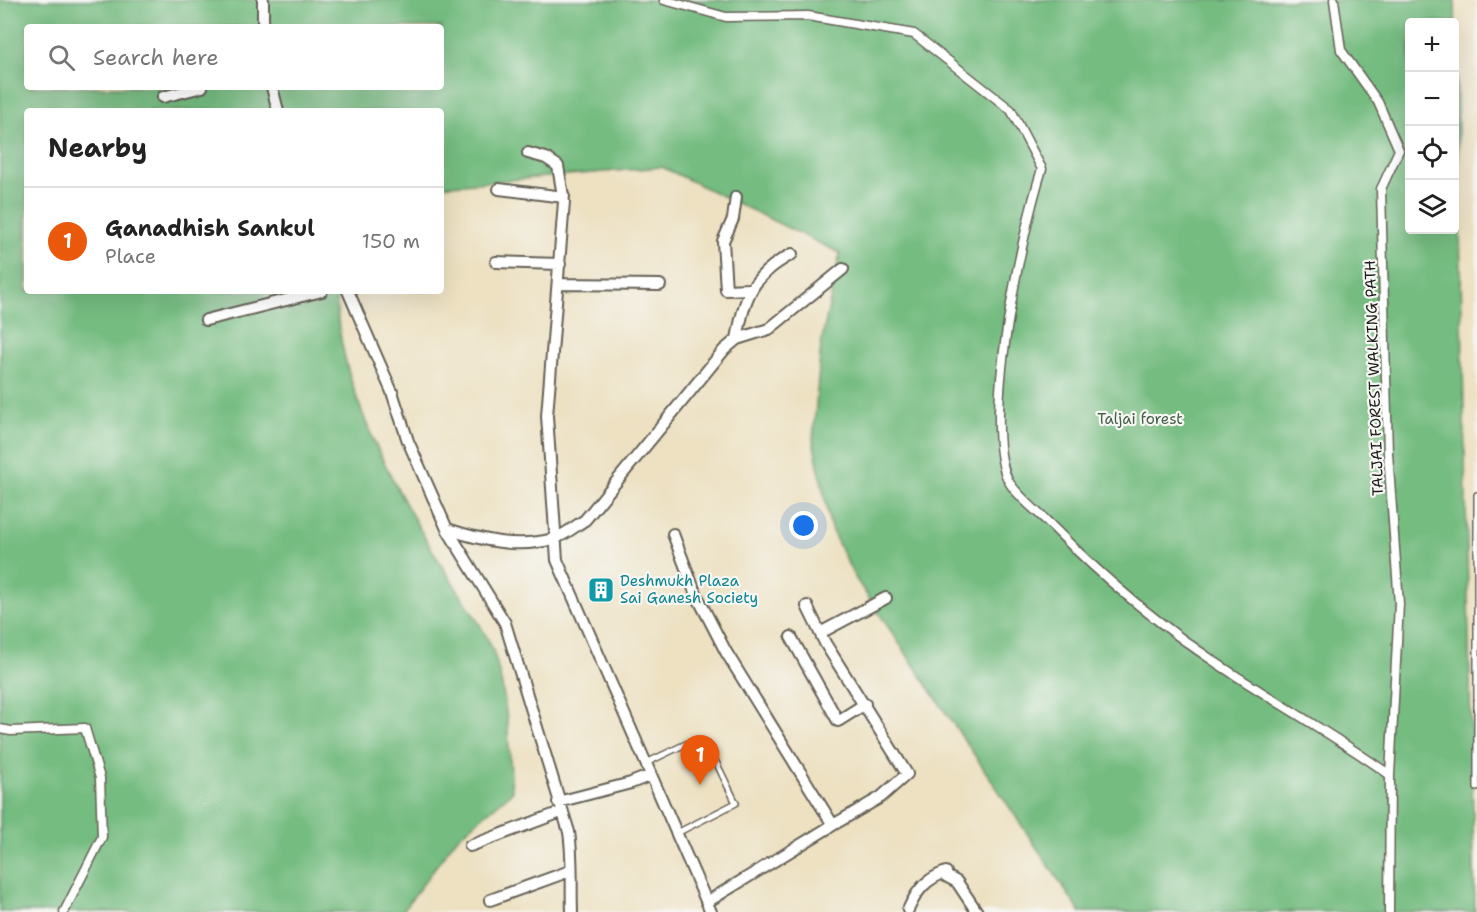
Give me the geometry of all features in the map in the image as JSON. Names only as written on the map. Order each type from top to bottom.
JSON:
[{"type":"street","points":[[262,24],[263,0]]},
{"type":"street","points":[[664,0],[726,18],[808,16],[914,34],[1011,110],[1042,169],[1031,204],[1002,366],[999,445],[1008,482],[1097,572],[1217,664],[1354,749],[1390,775]]},
{"type":"street","name":"TALJAI FOREST WALKING PATH","points":[[1334,0],[1341,50],[1378,102],[1399,150],[1381,189],[1388,453],[1399,604],[1390,775],[1389,912]]},
{"type":"street","points":[[163,97],[190,90]]},
{"type":"street","points":[[273,90],[277,108]]},
{"type":"street","points":[[528,153],[546,158],[558,166],[564,197],[547,416],[557,560],[646,763],[647,777],[677,833],[709,907],[833,825],[881,797],[907,774],[820,633],[807,606]]},
{"type":"street","points":[[499,189],[564,197]]},
{"type":"street","points":[[736,197],[733,219],[723,241],[726,290],[749,289]]},
{"type":"street","points":[[737,339],[749,289],[766,270],[792,254]]},
{"type":"street","points":[[496,262],[560,264]]},
{"type":"street","points":[[447,529],[477,539],[503,543],[554,539],[585,520],[724,350],[737,339],[769,329],[843,269]]},
{"type":"street","points":[[558,284],[660,285]]},
{"type":"street","points":[[206,320],[310,294]]},
{"type":"street","points":[[349,294],[392,392],[408,441],[447,529],[505,623],[568,832],[573,855],[570,871],[572,912]]},
{"type":"street","points":[[673,534],[695,592],[726,652],[833,825]]},
{"type":"street","points":[[820,633],[886,598]]},
{"type":"street","points":[[791,637],[838,721],[865,705]]},
{"type":"street","points":[[0,729],[11,731],[85,728],[100,778],[102,837],[64,912]]},
{"type":"street","points":[[470,846],[559,807],[647,777]]},
{"type":"street","points":[[490,900],[570,871]]},
{"type":"street","points":[[907,911],[922,886],[933,877],[946,872],[946,876],[957,882],[977,912]]},
{"type":"lane","points":[[1477,495],[1477,788]]},
{"type":"lane","points":[[646,763],[690,742]]},
{"type":"lane","points":[[677,833],[736,803],[716,762]]},
{"type":"green space","name":"Taljai forest","points":[[0,0],[1455,0],[1455,18],[1405,18],[1405,234],[1459,234],[1459,182],[1475,912],[1080,912],[854,576],[831,529],[813,440],[821,344],[840,253],[662,167],[444,186],[444,108],[24,108],[24,294],[336,294],[339,326],[346,362],[370,433],[386,467],[440,563],[482,628],[492,648],[505,701],[512,792],[456,839],[402,912],[0,912]]},
{"type":"place","name":"Deshmukh Plaza Sai Ganesh Society","points":[[601,590]]},
{"type":"place","name":"Ganadhish Sankul","points":[[700,785]]}]
